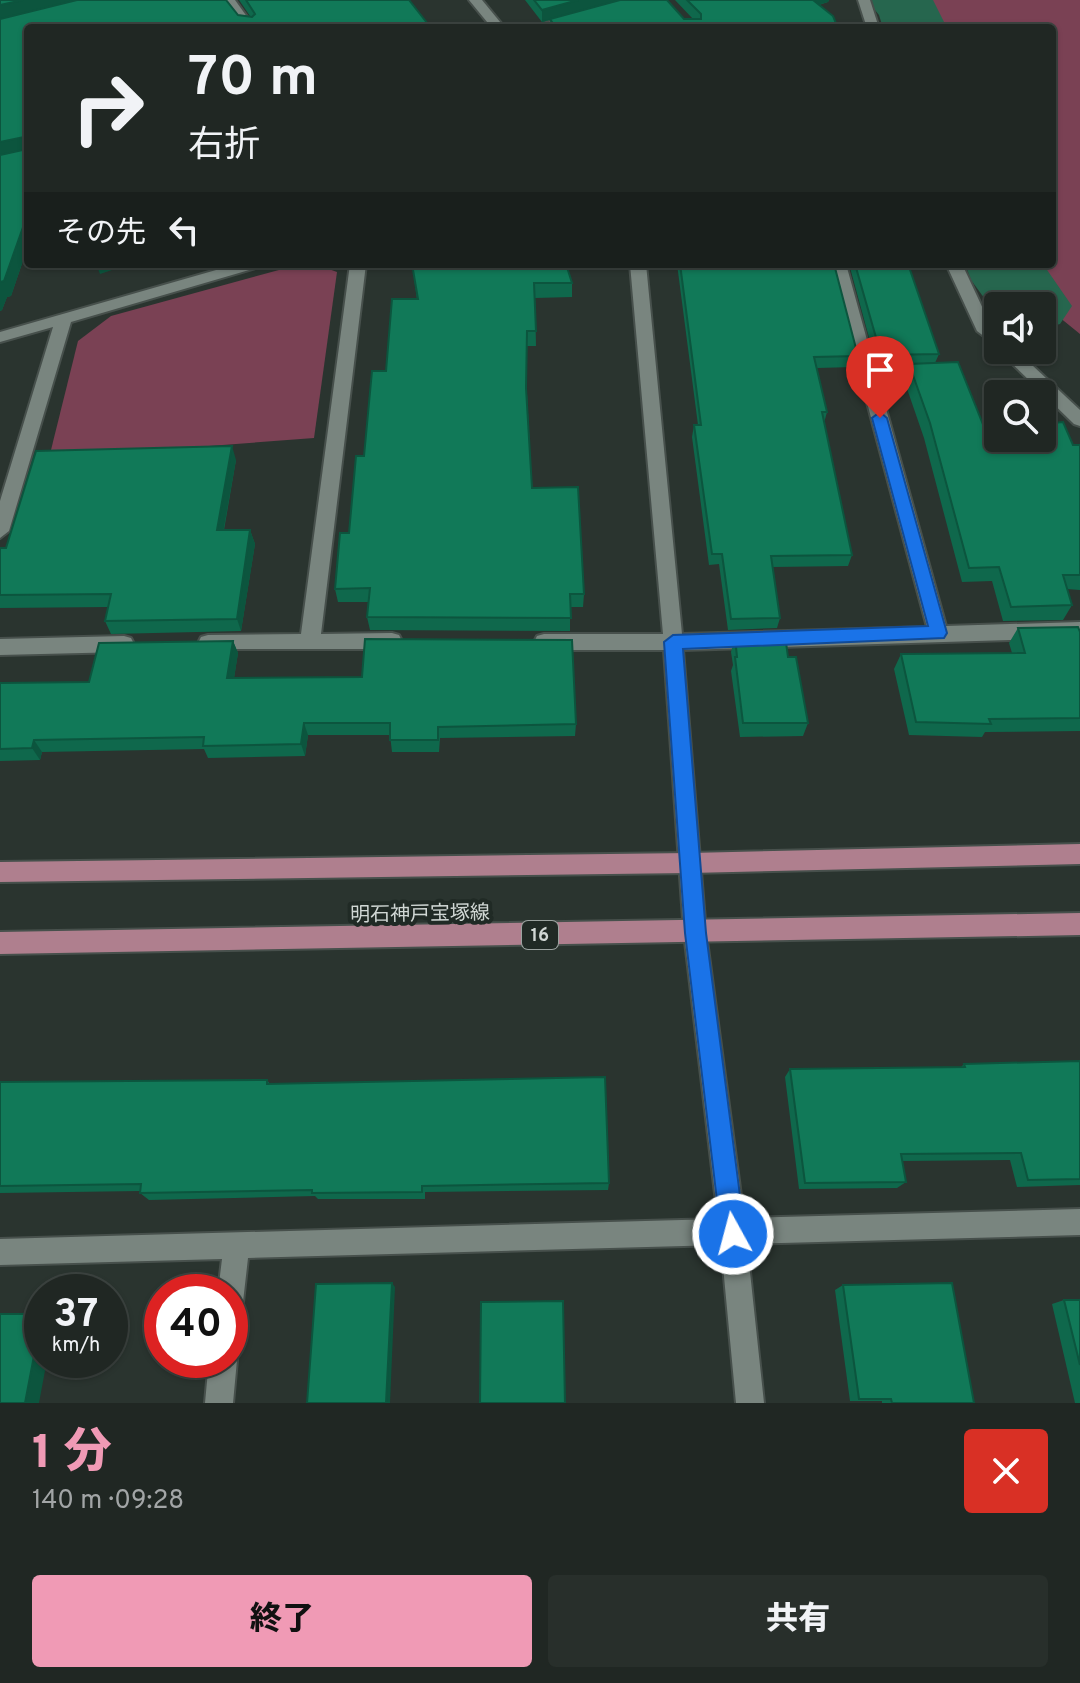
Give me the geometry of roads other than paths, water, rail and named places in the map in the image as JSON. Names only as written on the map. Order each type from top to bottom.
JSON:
[{"type":"main road","points":[[0,872],[690,863],[1080,854]]},
{"type":"main road","name":"明石神戸宝塚線","points":[[0,943],[1080,924]]},
{"type":"street","points":[[229,0],[246,24]]},
{"type":"street","points":[[475,0],[496,24]]},
{"type":"street","points":[[864,0],[872,24]]},
{"type":"street","points":[[552,24],[582,16]]},
{"type":"street","points":[[0,337],[240,268]]},
{"type":"street","points":[[310,641],[357,268]]},
{"type":"street","points":[[638,268],[673,642],[695,933],[733,1234],[750,1403]]},
{"type":"street","points":[[839,268],[938,633]]},
{"type":"street","points":[[956,268],[984,329]]},
{"type":"street","points":[[0,531],[64,318]]},
{"type":"street","points":[[1021,364],[1080,420]]},
{"type":"street","points":[[531,642],[673,642],[1080,630]]},
{"type":"street","points":[[186,643],[405,641]]},
{"type":"street","points":[[0,647],[139,644]]},
{"type":"street","points":[[0,1252],[1080,1222]]},
{"type":"street","points":[[233,1274],[236,1246]]},
{"type":"street","points":[[219,1403],[221,1378]]},
{"type":"waterway","points":[[898,0],[907,7],[913,24]]},
{"type":"waterway","points":[[1006,268],[1010,280],[1020,292]]}]
